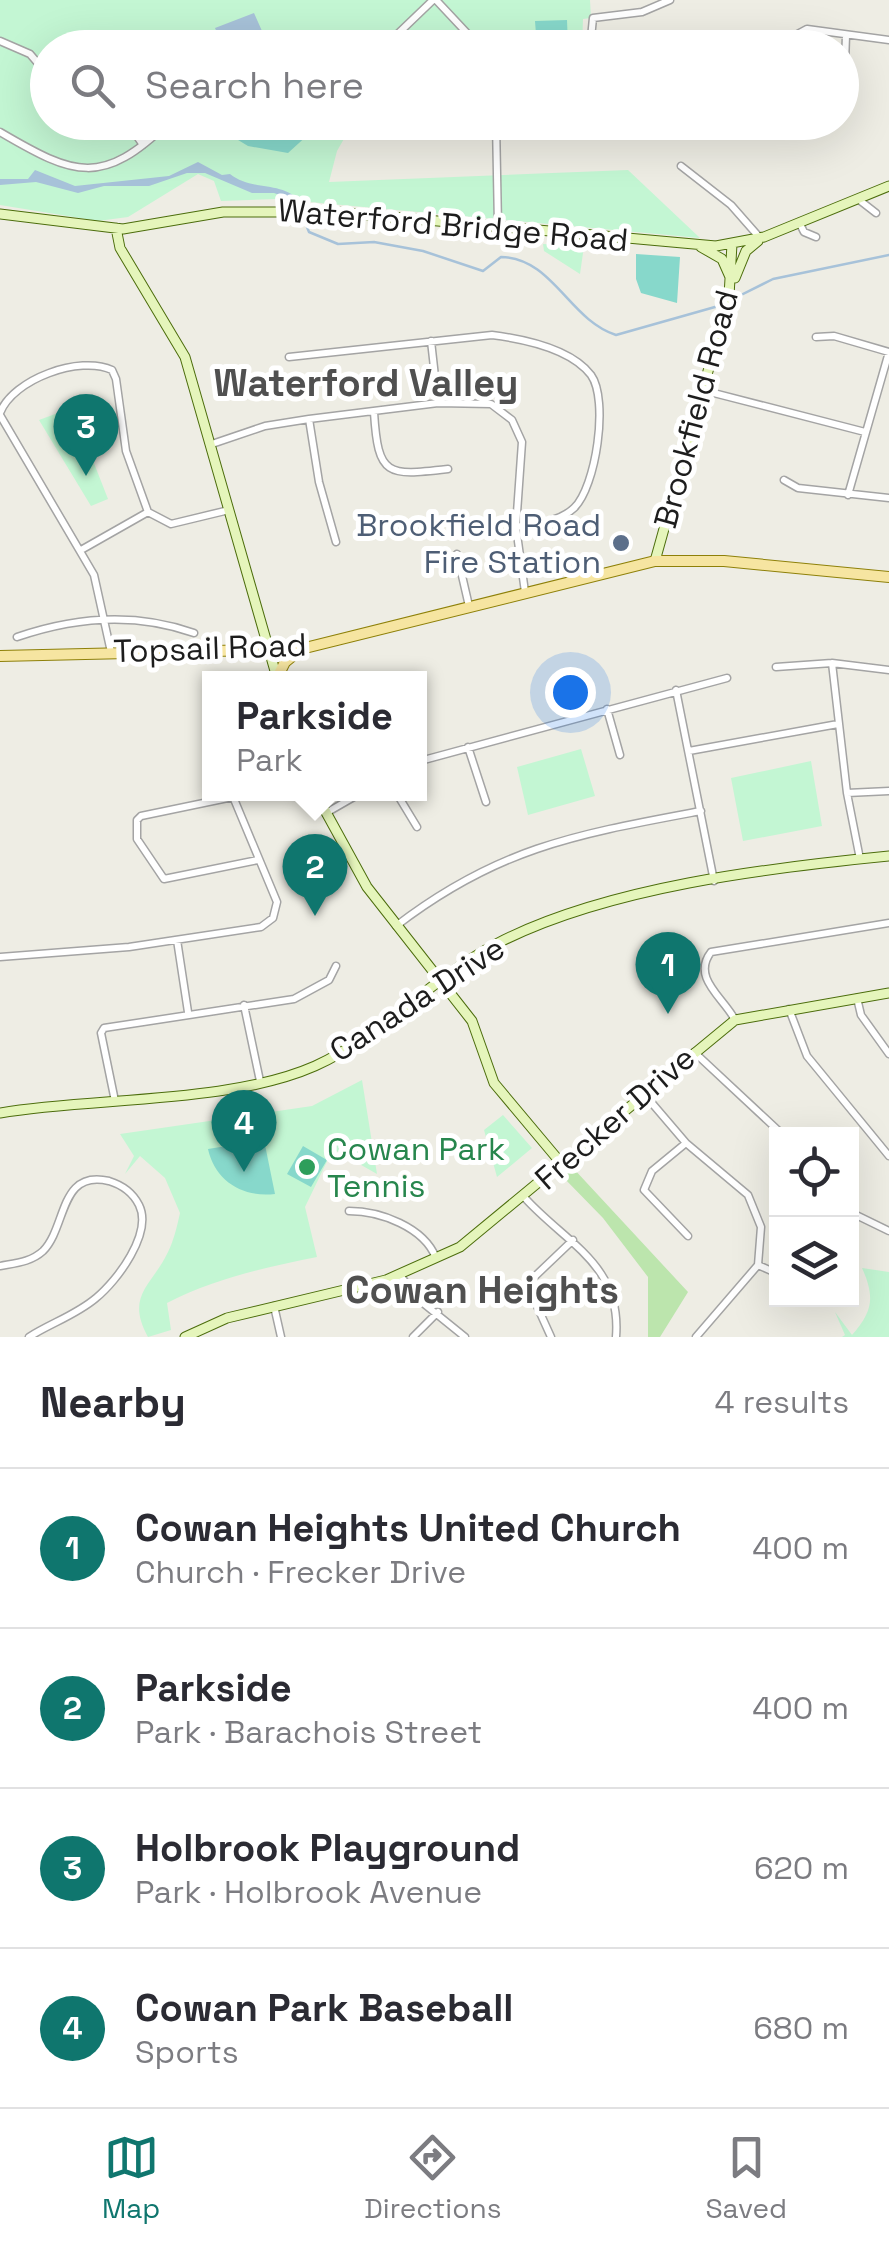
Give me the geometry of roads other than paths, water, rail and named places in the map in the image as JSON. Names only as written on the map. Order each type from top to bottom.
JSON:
[{"type":"main road","name":"Topsail Road","points":[[0,656],[301,649],[655,561],[724,561],[889,577]]},
{"type":"main road","points":[[281,671],[290,656],[301,649]]},
{"type":"street","points":[[402,30],[435,0],[464,30]]},
{"type":"street","points":[[590,30],[590,20],[642,12],[670,0]]},
{"type":"street","points":[[859,36],[889,40]]},
{"type":"street","points":[[0,41],[30,54]]},
{"type":"street","points":[[0,132],[52,162],[79,170],[118,164],[148,140]]},
{"type":"street","points":[[496,140],[498,226]]},
{"type":"street","points":[[681,166],[731,205],[762,238],[748,248],[732,285]]},
{"type":"street","name":"Brookfield Road","points":[[655,561],[732,285],[732,244],[762,238],[889,186]]},
{"type":"street","points":[[857,198],[876,213]]},
{"type":"street","name":"Waterford Bridge Road","points":[[0,214],[116,228],[155,218],[174,220],[286,210],[732,244]]},
{"type":"street","points":[[799,222],[804,232],[816,237]]},
{"type":"street","points":[[116,228],[120,248],[178,342],[212,444],[275,671]]},
{"type":"street","points":[[694,244],[722,259],[732,285]]},
{"type":"street","points":[[289,357],[492,335],[515,338],[574,361],[596,384],[602,401],[602,420],[584,492],[576,507],[558,518],[516,528]]},
{"type":"street","points":[[816,337],[834,336],[889,352],[848,495]]},
{"type":"street","points":[[430,341],[438,403]]},
{"type":"street","points":[[111,652],[106,618],[82,550],[0,414],[8,396],[66,368],[89,364],[112,370],[126,451],[148,512],[171,524],[230,510]]},
{"type":"street","points":[[700,390],[865,432]]},
{"type":"street","points":[[212,444],[265,426],[438,403],[492,404],[512,420],[522,442],[524,457],[516,528],[524,592]]},
{"type":"street","points":[[374,412],[376,445],[384,466],[405,474],[448,469]]},
{"type":"street","points":[[310,420],[319,482],[336,542]]},
{"type":"street","points":[[784,480],[798,488],[889,498]]},
{"type":"street","points":[[82,550],[148,512]]},
{"type":"street","points":[[456,554],[469,606]]},
{"type":"street","points":[[16,637],[106,618],[156,621],[194,633]]},
{"type":"street","points":[[776,667],[832,663],[889,670]]},
{"type":"street","points":[[832,663],[847,793],[860,858]]},
{"type":"street","points":[[427,759],[726,678]]},
{"type":"street","points":[[676,690],[714,882]]},
{"type":"street","points":[[607,709],[620,755]]},
{"type":"street","points":[[688,751],[838,724]]},
{"type":"street","points":[[468,746],[486,802]]},
{"type":"street","points":[[847,793],[889,790]]},
{"type":"street","points":[[219,801],[142,816],[137,820],[137,839],[164,879],[258,860]]},
{"type":"street","points":[[0,957],[177,940],[261,927],[272,918],[277,902],[235,801]]},
{"type":"street","points":[[319,801],[395,926],[472,1021],[494,1083],[506,1102],[561,1164]]},
{"type":"street","points":[[325,813],[346,801]]},
{"type":"street","points":[[401,801],[417,827]]},
{"type":"street","points":[[395,926],[484,867],[532,848],[598,830],[701,811]]},
{"type":"street","name":"Canada Drive","points":[[0,1114],[116,1102],[260,1081],[302,1070],[342,1051],[496,944],[566,914],[601,902],[889,856]]},
{"type":"street","points":[[735,1020],[708,982],[704,968],[710,952],[889,923]]},
{"type":"street","points":[[177,940],[188,1012]]},
{"type":"street","points":[[116,1102],[101,1033],[104,1028],[188,1012],[294,999],[329,980],[336,966]]},
{"type":"street","name":"Frecker Drive","points":[[185,1337],[227,1318],[400,1275],[460,1247],[735,1020],[889,993]]},
{"type":"street","points":[[857,997],[861,1015],[889,1054]]},
{"type":"street","points":[[244,1005],[260,1081]]},
{"type":"street","points":[[789,1008],[807,1056],[889,1156]]},
{"type":"street","points":[[693,1051],[774,1127]]},
{"type":"street","points":[[644,1094],[686,1143],[748,1194],[761,1227],[758,1265],[696,1337]]},
{"type":"street","points":[[686,1143],[652,1172],[644,1190],[688,1236]]},
{"type":"street","points":[[0,1266],[39,1255],[54,1234],[62,1204],[80,1184],[93,1180],[121,1185],[139,1205],[142,1230],[109,1285],[76,1312],[29,1337]]},
{"type":"street","points":[[524,1196],[573,1240],[612,1289],[616,1337]]},
{"type":"street","points":[[349,1211],[362,1211],[417,1232],[436,1258]]},
{"type":"street","points":[[859,1216],[889,1231]]},
{"type":"street","points":[[551,1337],[530,1282],[573,1240]]},
{"type":"street","points":[[758,1265],[769,1270]]},
{"type":"street","points":[[400,1275],[418,1299],[465,1337]]},
{"type":"street","points":[[274,1306],[281,1337]]},
{"type":"street","points":[[413,1337],[438,1312]]},
{"type":"waterway","points":[[303,217],[309,232],[338,244],[374,242],[423,251],[483,271],[501,257],[519,260],[548,278],[586,317],[616,335],[722,305]]},
{"type":"waterway","points":[[733,299],[773,279],[889,255]]},
{"type":"place","name":"Holbrook Playground","points":[[86,476]]},
{"type":"place","name":"Brookfield Road Fire Station","points":[[621,543]]},
{"type":"place","name":"Parkside","points":[[315,916]]},
{"type":"place","name":"Cowan Heights United Church","points":[[668,1014]]},
{"type":"place","name":"Cowan Park Tennis","points":[[307,1167]]},
{"type":"place","name":"Cowan Park Baseball","points":[[244,1172]]},
{"type":"district","name":"Waterford Valley","points":[[366,383]]},
{"type":"district","name":"Cowan Heights","points":[[482,1290]]}]
